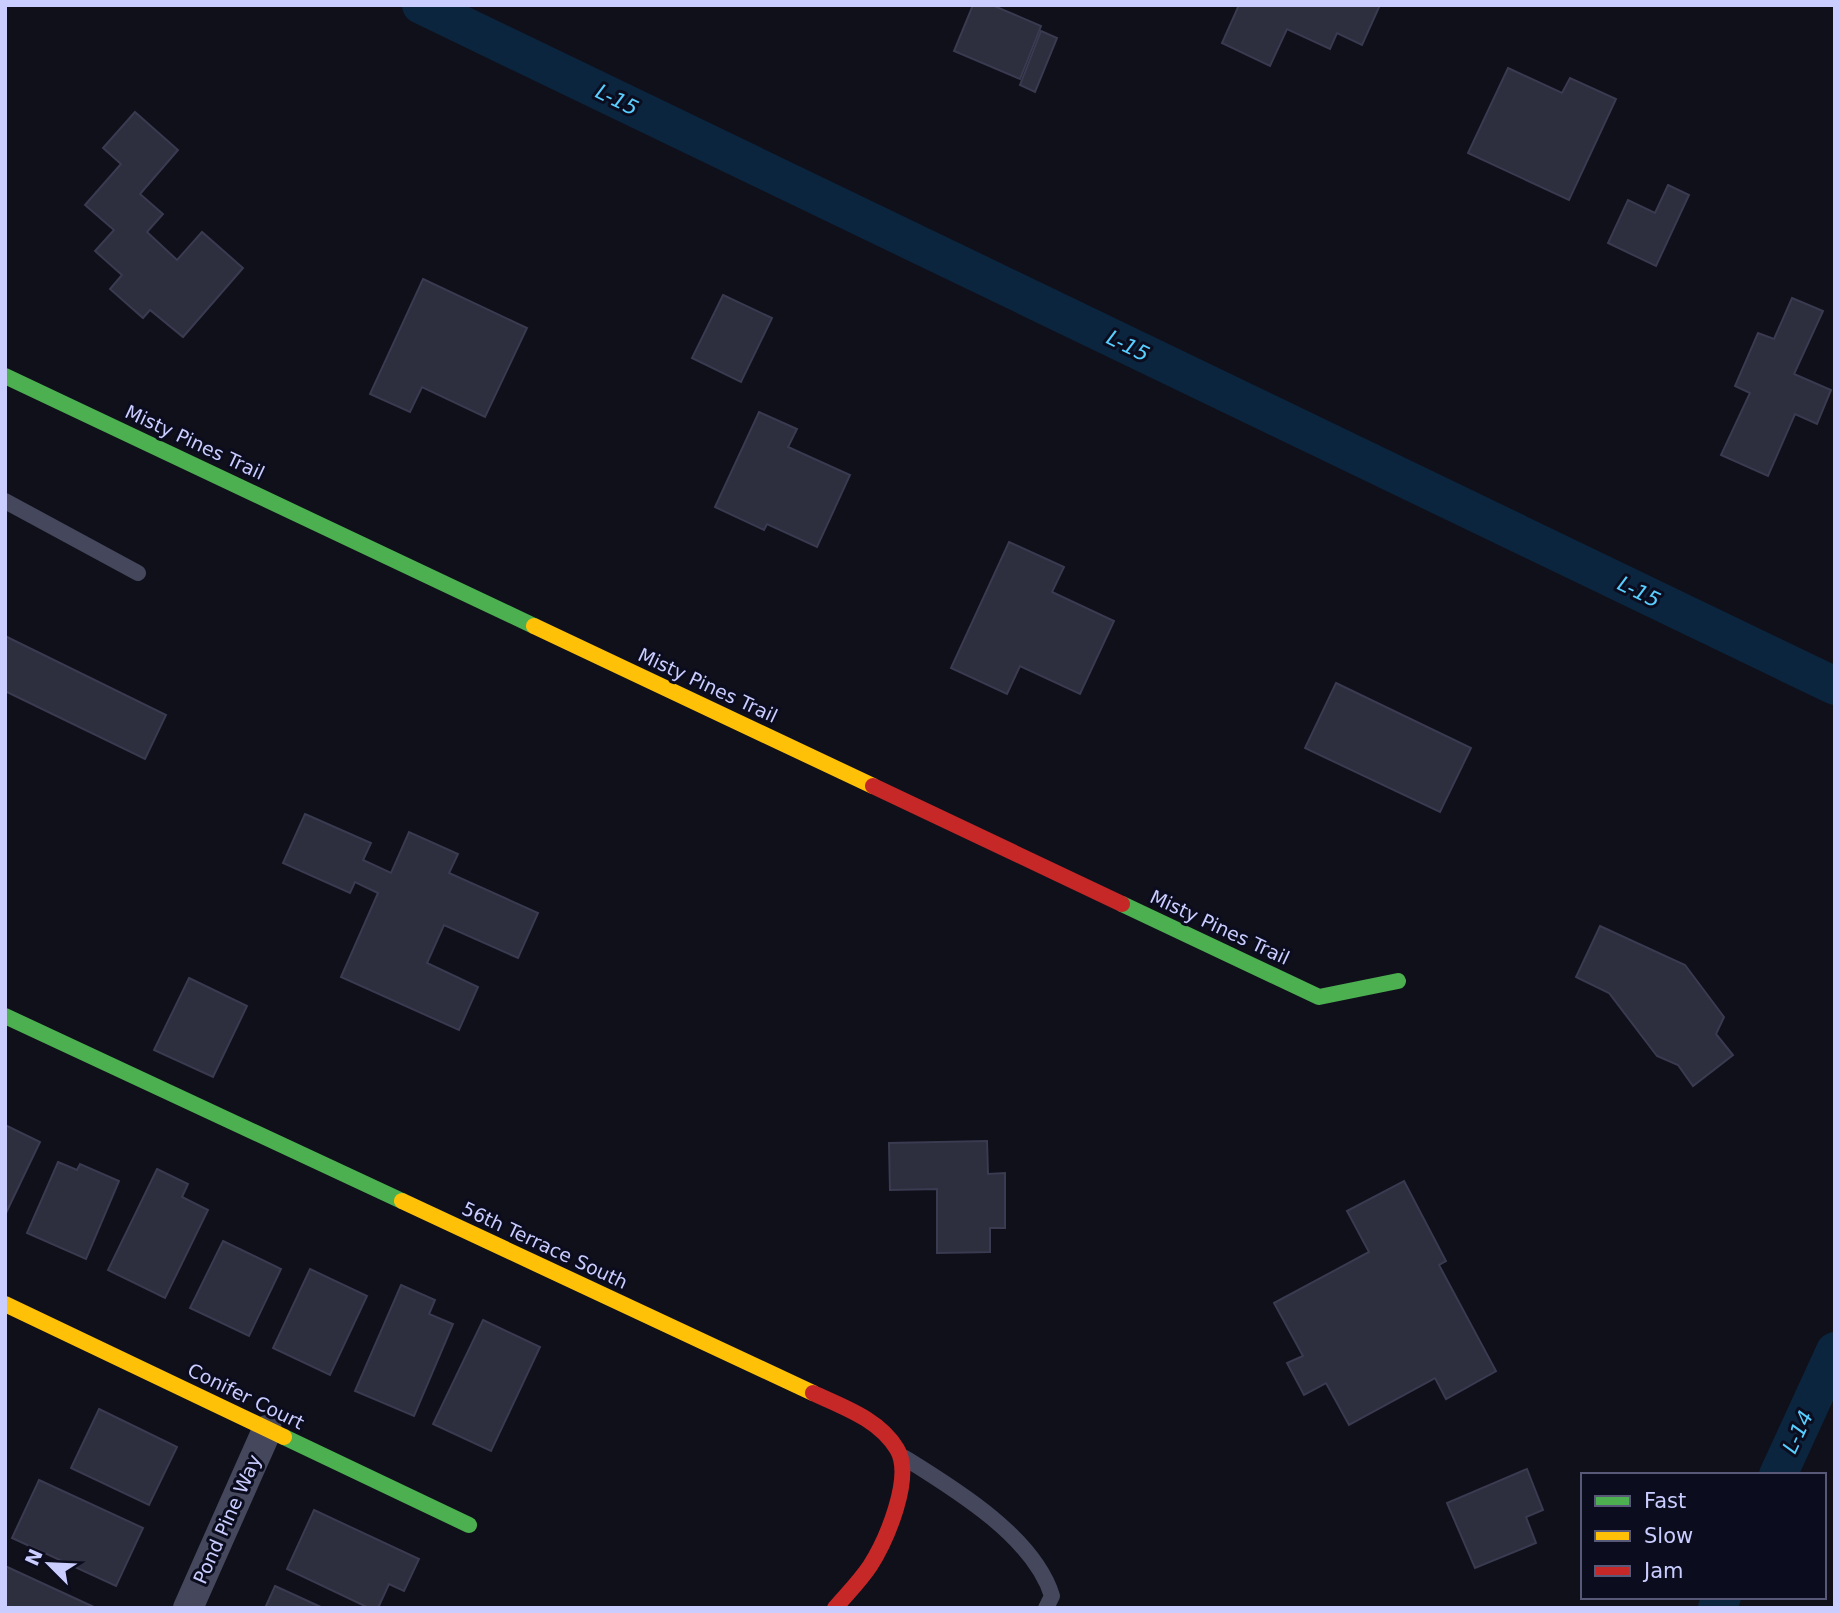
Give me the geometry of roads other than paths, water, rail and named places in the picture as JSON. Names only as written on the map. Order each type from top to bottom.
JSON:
[{"type":"street","name":"Misty Pines Trail","points":[[5,376],[1319,998],[1398,981]]},
{"type":"street","name":"56th Terrace South","points":[[5,1016],[863,1416],[882,1431],[900,1455]]},
{"type":"street","name":"Conifer Court","points":[[5,1304],[469,1525]]},
{"type":"street","name":"Pond Pine Way","points":[[188,1608],[267,1430]]},
{"type":"street","points":[[835,1608],[871,1566],[887,1531],[903,1482],[900,1455]]},
{"type":"lane","points":[[5,501],[138,573]]},
{"type":"lane","points":[[900,1455],[945,1482],[985,1511],[1023,1548],[1047,1578],[1052,1596],[1046,1608]]},
{"type":"waterway","name":"L-15","points":[[421,5],[1835,686]]},
{"type":"waterway","name":"L-14","points":[[1779,1473],[1835,1351]]},
{"type":"waterway","name":"L-14","points":[[1717,1608],[1721,1599]]}]
